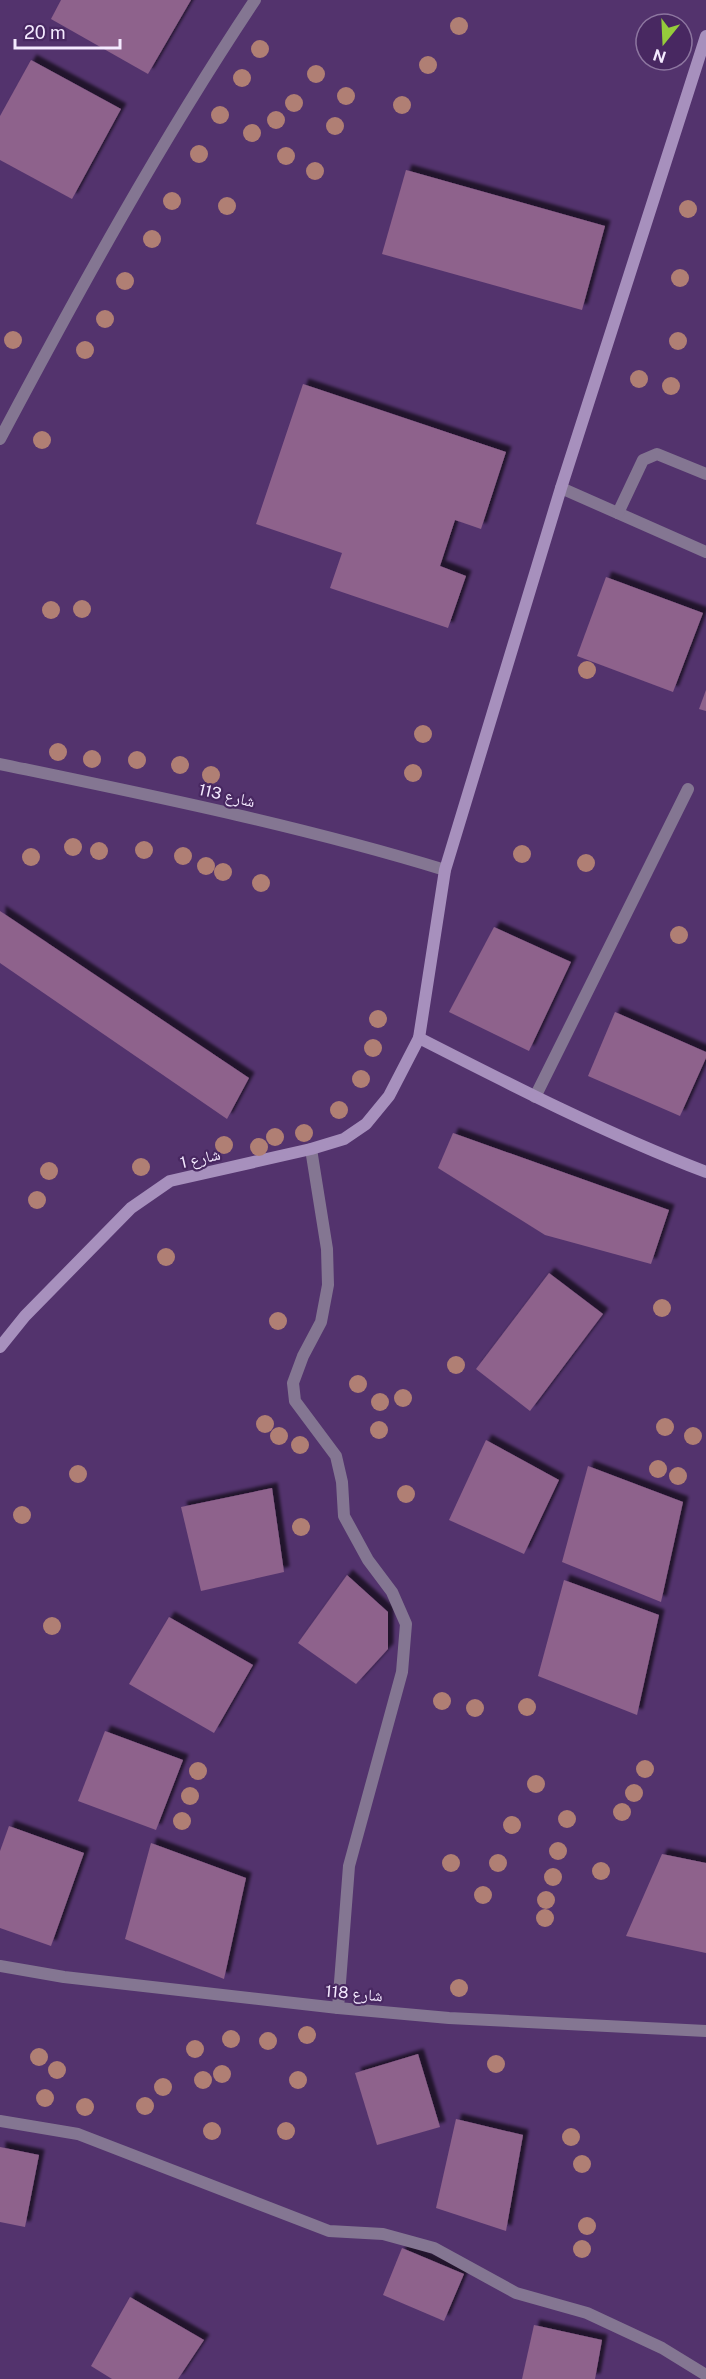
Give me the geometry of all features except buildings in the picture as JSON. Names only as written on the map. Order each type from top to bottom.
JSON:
[{"type":"main road","name":"شارع 1","points":[[0,1347],[25,1317],[131,1208],[170,1182],[344,1139],[366,1124],[389,1096],[419,1038],[445,870],[561,488],[706,36]]},
{"type":"main road","points":[[419,1038],[535,1097],[658,1154],[706,1172]]},
{"type":"street","points":[[0,440],[130,200],[216,58],[255,0]]},
{"type":"street","points":[[618,513],[643,460],[657,454],[706,474]]},
{"type":"street","points":[[561,488],[706,552]]},
{"type":"street","name":"شارع 113","points":[[0,764],[226,812],[363,845],[445,870]]},
{"type":"street","points":[[535,1097],[688,789]]},
{"type":"street","points":[[311,1149],[327,1249],[328,1286],[321,1322],[303,1356],[293,1383],[295,1401],[336,1456],[342,1482],[344,1516],[368,1560],[392,1592],[406,1624],[402,1672],[349,1866],[338,2008]]},
{"type":"street","name":"شارع 118","points":[[0,1966],[64,1977],[338,2008],[449,2018],[706,2031]]},
{"type":"street","points":[[0,2121],[78,2134],[329,2231],[383,2234],[434,2248],[516,2293],[587,2313],[662,2348],[706,2375]]}]
